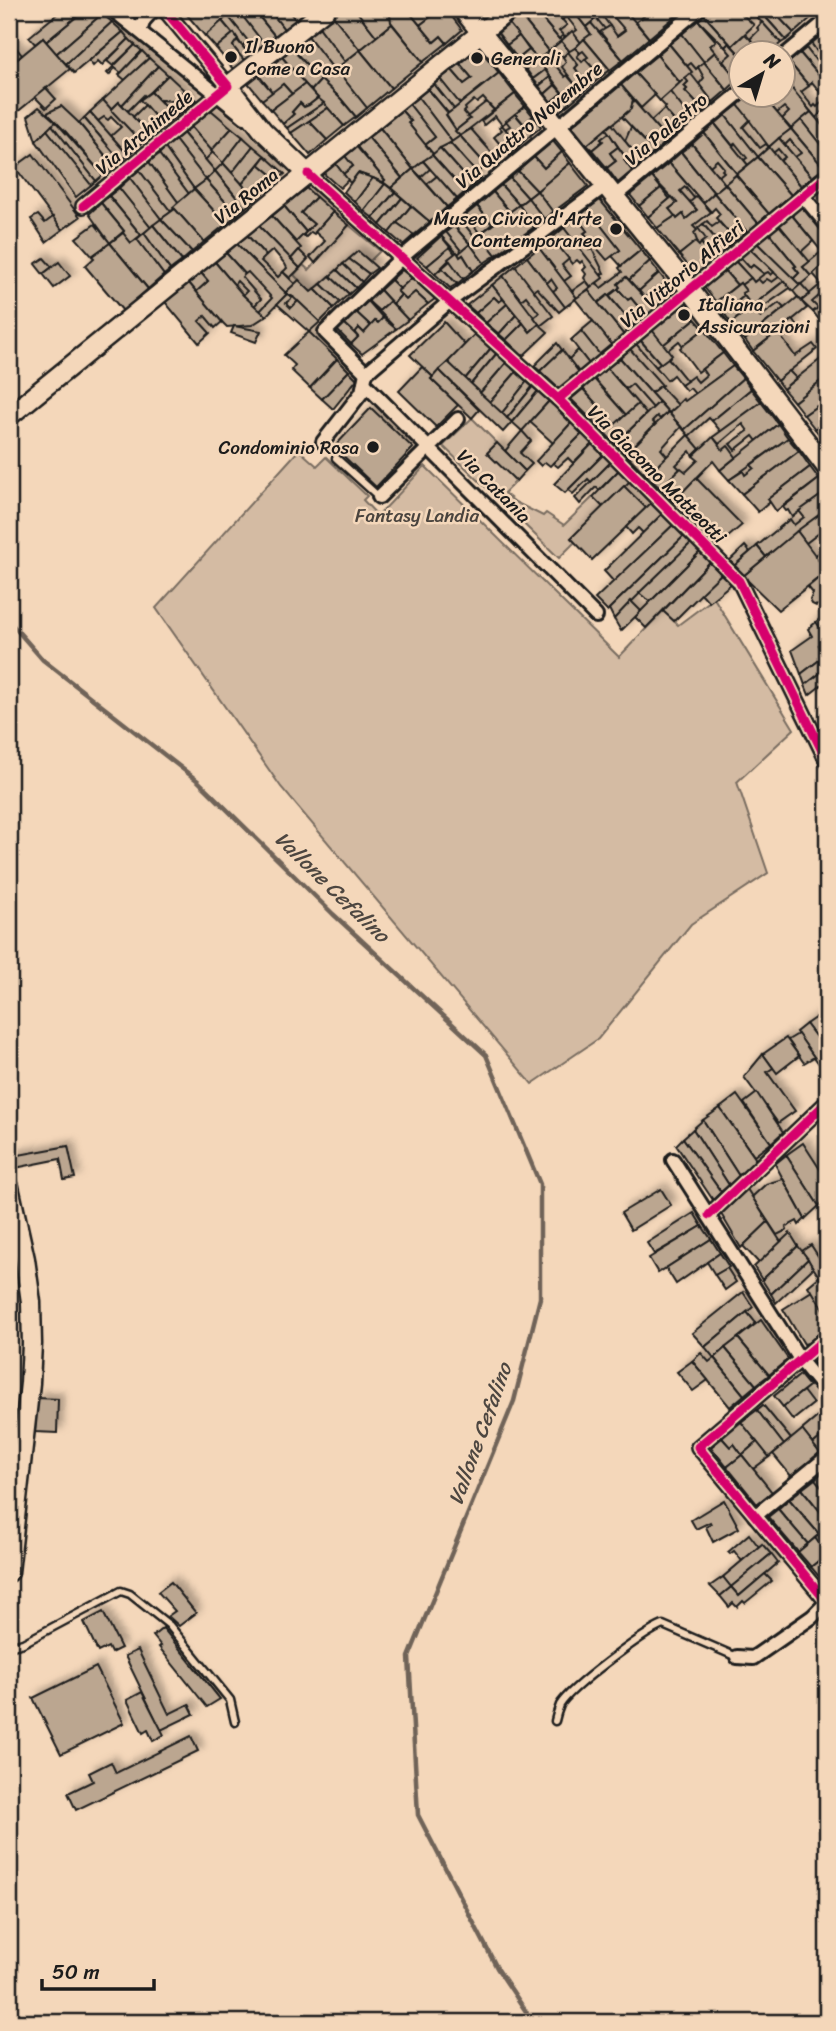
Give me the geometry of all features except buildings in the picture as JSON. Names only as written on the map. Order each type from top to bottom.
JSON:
[{"type":"main road","name":"Via Archimede","points":[[222,90],[326,9]]},
{"type":"main road","points":[[462,9],[691,290],[827,468]]},
{"type":"main road","name":"Via Roma","points":[[9,416],[510,9]]},
{"type":"main road","name":"Via Giacomo Matteotti","points":[[222,90],[308,174]]},
{"type":"main road","points":[[9,1187],[26,1259],[32,1302],[30,1383],[9,1572]]},
{"type":"street","points":[[112,9],[222,90]]},
{"type":"street","points":[[140,31],[149,13],[155,9]]},
{"type":"street","points":[[163,9],[222,90]]},
{"type":"street","name":"Via Quattro Novembre","points":[[325,332],[401,258],[699,9]]},
{"type":"street","points":[[798,44],[827,20]]},
{"type":"street","name":"Via Archimede","points":[[83,206],[222,90]]},
{"type":"street","name":"Via Palestro","points":[[323,442],[362,393],[365,378],[450,301],[610,191],[728,101]]},
{"type":"street","name":"Via Giacomo Matteotti","points":[[308,174],[558,399],[739,581],[827,761]]},
{"type":"street","name":"Via Vittorio Alfieri","points":[[558,399],[827,176]]},
{"type":"street","points":[[803,196],[827,225]]},
{"type":"street","name":"Via Catania","points":[[325,332],[429,448],[596,616]]},
{"type":"street","points":[[379,498],[457,419]]},
{"type":"street","points":[[709,1215],[827,1102]]},
{"type":"street","points":[[673,1160],[801,1361],[827,1393]]},
{"type":"street","points":[[737,1657],[753,1658],[812,1617],[827,1602],[698,1447],[827,1337]]},
{"type":"street","points":[[755,1516],[827,1457]]},
{"type":"lane","points":[[336,458],[379,498]]},
{"type":"lane","points":[[9,1647],[23,1643],[121,1591],[130,1594],[169,1625],[230,1700],[235,1722]]},
{"type":"lane","points":[[555,1721],[561,1704],[574,1690],[648,1631],[663,1625],[737,1657]]},
{"type":"green space","points":[[349,225],[380,251],[370,261],[358,252],[311,292],[294,275],[303,265],[309,270]]},
{"type":"green space","points":[[472,418],[497,443],[488,452],[516,481],[504,493],[515,502],[543,516],[546,513],[564,525],[593,497],[603,507],[571,538],[575,542],[559,558],[443,446]]},
{"type":"green space","name":"Fantasy Landia","points":[[299,450],[317,466],[326,457],[367,496],[363,500],[378,516],[425,466],[619,657],[663,611],[678,625],[714,598],[794,729],[737,782],[768,873],[691,924],[598,1039],[532,1084],[281,787],[156,608]]},
{"type":"waterway","name":"Vallone Cefalino","points":[[9,621],[43,660],[198,781],[333,914],[486,1055],[540,1184],[540,1298],[514,1401],[409,1657],[418,1815],[497,1968],[533,2022]]},
{"type":"cycle path","points":[[83,206],[228,86],[164,9]]},
{"type":"cycle path","points":[[308,174],[558,399],[739,581],[827,761]]},
{"type":"cycle path","points":[[558,399],[827,176]]},
{"type":"cycle path","points":[[709,1215],[827,1102]]},
{"type":"cycle path","points":[[827,1337],[698,1447],[827,1602]]},
{"type":"place","name":"Il Buono Come a Casa","points":[[231,57]]},
{"type":"place","name":"Generali","points":[[477,58]]},
{"type":"place","name":"Museo Civico d'Arte Contemporanea","points":[[616,229]]},
{"type":"place","name":"Italiana Assicurazioni","points":[[684,315]]},
{"type":"place","name":"Condominio Rosa","points":[[373,447]]}]
